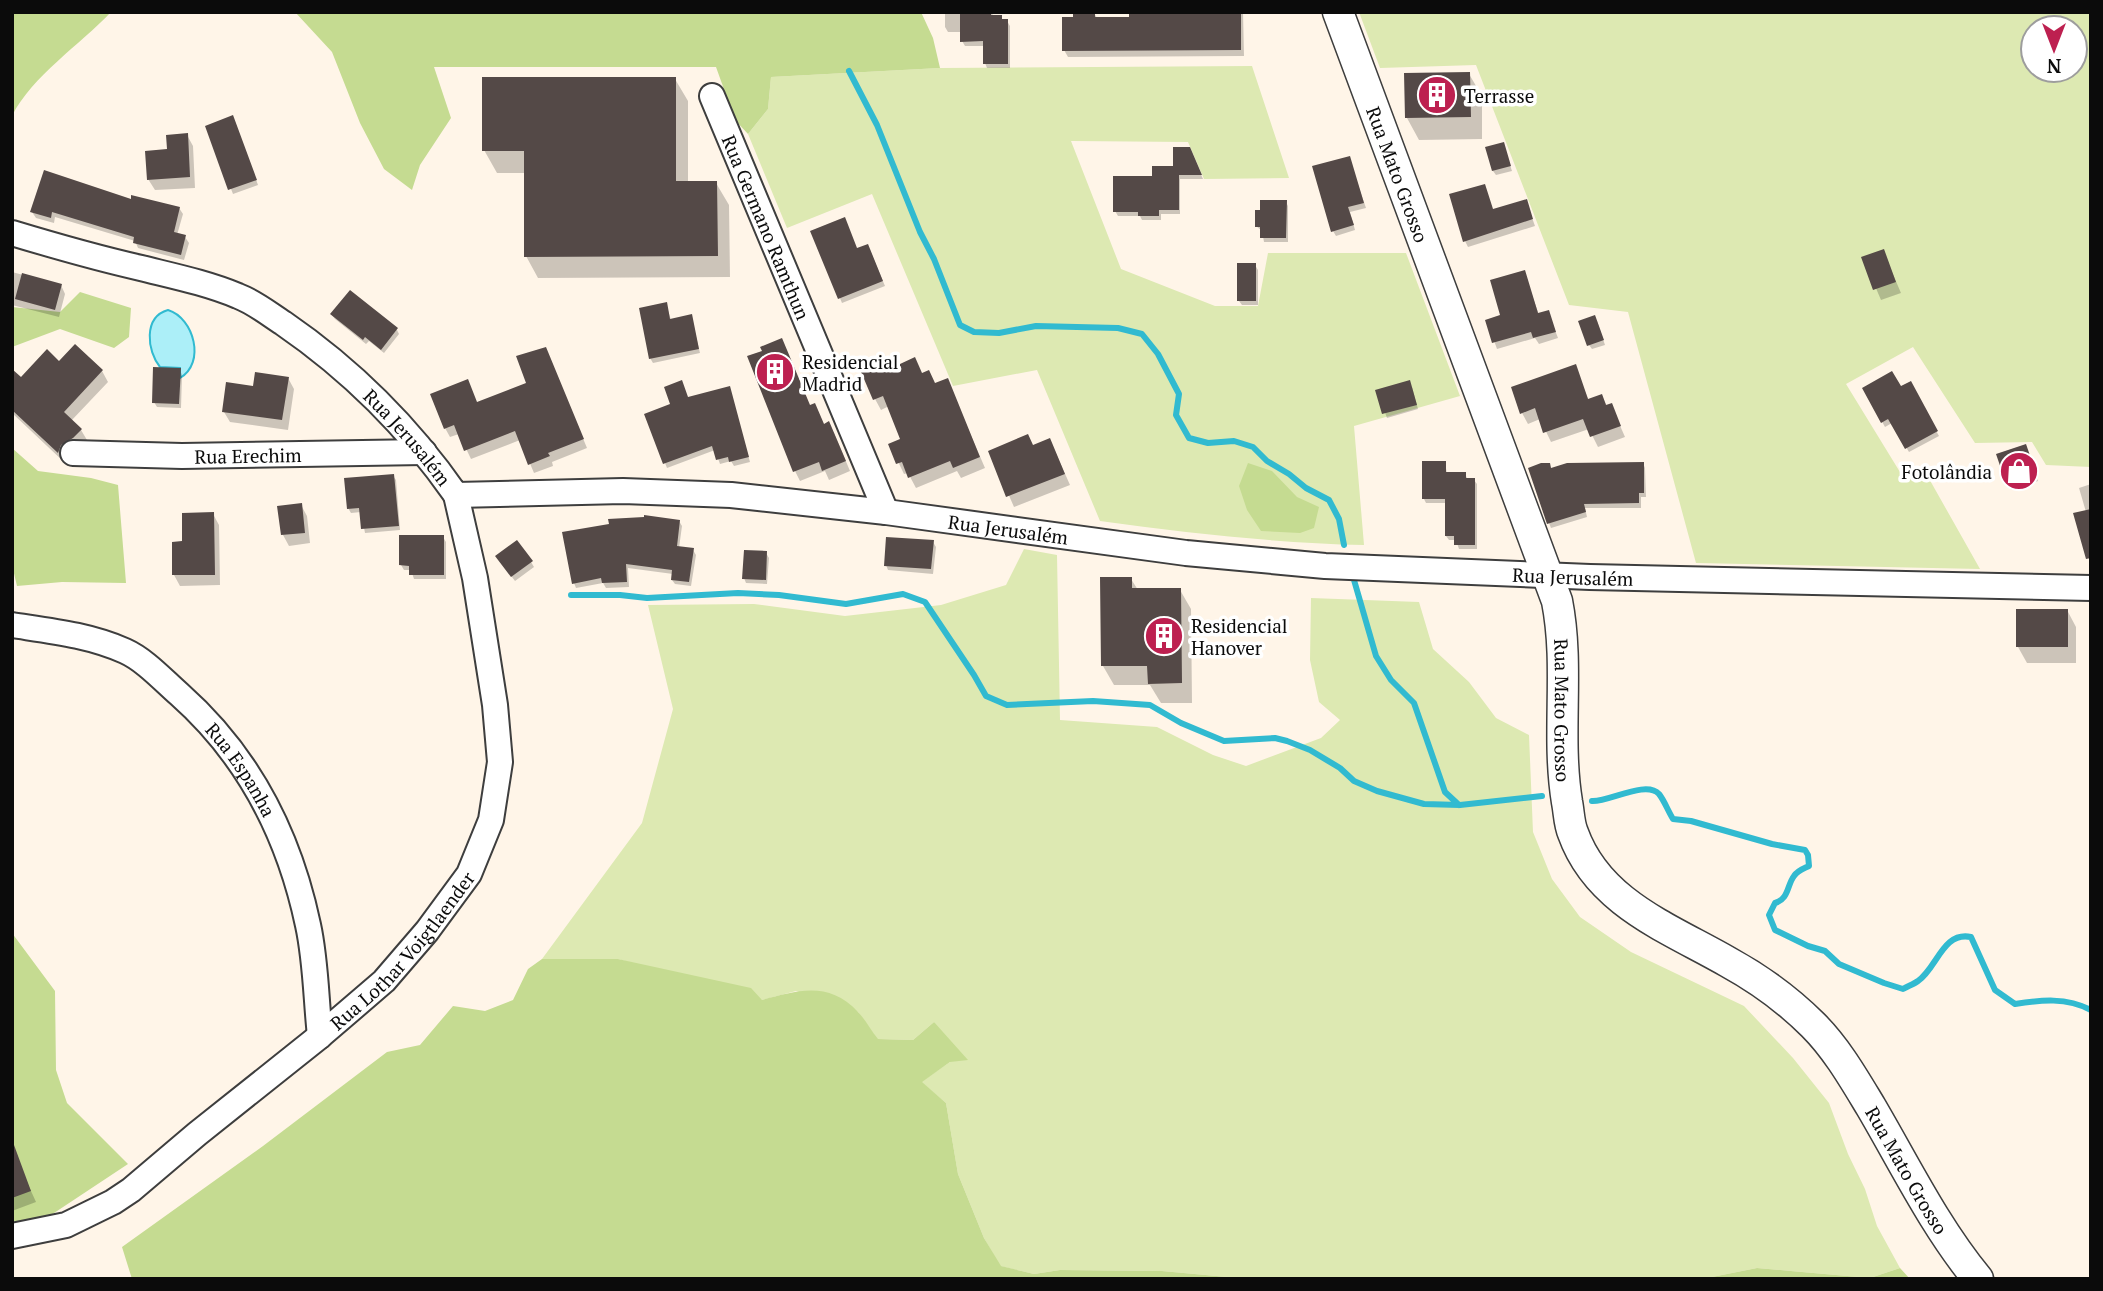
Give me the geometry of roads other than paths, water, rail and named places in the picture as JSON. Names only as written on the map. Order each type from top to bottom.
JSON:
[{"type":"street","name":"Rua Mato Grosso","points":[[1338,12],[1557,601],[1561,623],[1564,785],[1572,832],[1586,861],[1606,888],[1644,915],[1763,983],[1814,1026],[1851,1073],[1942,1228],[1978,1279]]},
{"type":"street","name":"Rua Germano Ramthun","points":[[712,96],[886,512]]},
{"type":"street","name":"Rua Jerusalém","points":[[12,233],[66,250],[194,281],[239,296],[310,341],[341,367],[424,452],[456,495],[682,492],[768,498],[1248,560],[1325,566],[1548,576],[2091,588]]},
{"type":"street","name":"Rua Erechim","points":[[72,453],[182,456],[424,452]]},
{"type":"street","name":"Rua Lothar Voigtlaender","points":[[12,1236],[66,1225],[131,1190],[384,981],[427,931],[469,874],[491,820],[500,762],[495,705],[475,578],[456,495]]},
{"type":"street","name":"Rua Espanha","points":[[12,625],[85,636],[128,652],[197,709],[230,745],[268,807],[292,860],[309,928],[320,1036]]},
{"type":"water","points":[[168,310],[184,322],[194,341],[193,362],[180,378],[180,368],[160,367],[150,344],[154,320]]},
{"type":"waterway","points":[[849,71],[877,125],[960,325],[974,332],[999,333],[1036,326],[1118,328],[1142,334],[1158,354],[1179,394],[1176,415],[1189,438],[1208,443],[1234,441],[1253,447],[1267,461],[1329,500],[1339,519],[1344,545]]},
{"type":"waterway","points":[[1354,580],[1376,656],[1391,680],[1414,703],[1445,792],[1459,805]]},
{"type":"waterway","points":[[571,595],[647,598],[738,593],[779,595],[846,604],[903,594],[925,602],[986,696],[1007,705],[1093,701],[1150,705],[1181,723],[1224,741],[1275,738],[1287,741],[1310,750],[1340,768],[1354,781],[1377,791],[1424,804],[1460,805],[1542,796]]},
{"type":"waterway","points":[[1592,801],[1637,790],[1653,790],[1661,796],[1673,819],[1691,821],[1772,844],[1805,850],[1809,866],[1796,874],[1785,895],[1775,903],[1769,915],[1775,930],[1825,951],[1839,964],[1884,983],[1903,989],[1915,983],[1925,975],[1947,945],[1961,937],[1971,937],[1995,990],[2015,1004],[2063,1001],[2091,1010]]},
{"type":"place","name":"Terrasse","points":[[1437,95]]},
{"type":"place","name":"Residencial Madrid","points":[[775,372]]},
{"type":"place","name":"Fotolândia","points":[[2019,471]]},
{"type":"place","name":"Residencial Hanover","points":[[1164,636]]}]
